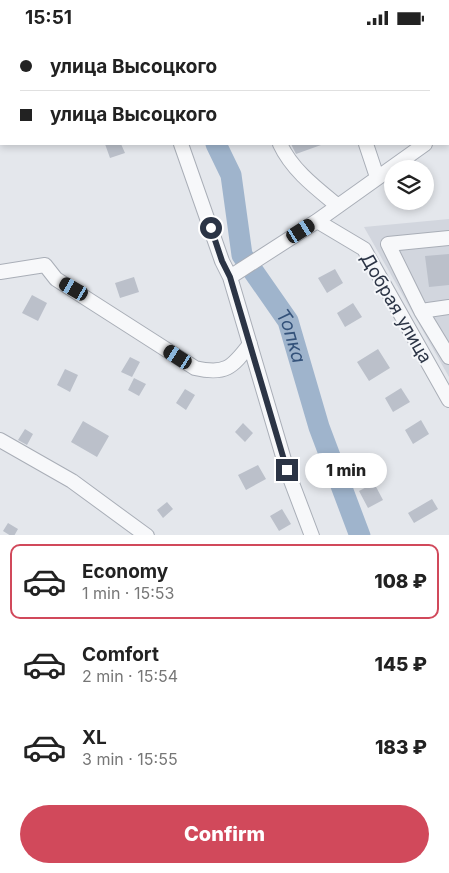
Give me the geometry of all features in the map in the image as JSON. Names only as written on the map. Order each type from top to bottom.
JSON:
[{"type":"street","points":[[182,145],[222,261],[230,277],[287,470],[312,535]]},
{"type":"street","points":[[280,145],[286,156],[334,209]]},
{"type":"street","points":[[366,145],[377,177]]},
{"type":"street","points":[[230,277],[317,221],[424,145]]},
{"type":"street","name":"Добрая улица","points":[[317,221],[364,249],[449,400]]},
{"type":"street","points":[[449,238],[388,243],[421,311],[449,357]]},
{"type":"street","points":[[0,272],[45,265],[56,279],[194,368],[210,372],[228,368],[241,357],[250,344]]},
{"type":"street","points":[[421,311],[449,307]]},
{"type":"street","points":[[0,440],[72,481],[147,535]]},
{"type":"shaded area","points":[[449,219],[449,377],[364,227]]},
{"type":"building","points":[[105,145],[121,145],[125,153],[110,158]]},
{"type":"building","points":[[292,145],[321,145],[296,154]]},
{"type":"building","points":[[449,254],[449,285],[429,287],[425,256]]},
{"type":"building","points":[[335,269],[343,283],[327,293],[318,278]]},
{"type":"building","points":[[134,277],[139,292],[120,298],[115,283]]},
{"type":"building","points":[[32,295],[47,303],[38,321],[22,313]]},
{"type":"building","points":[[353,303],[362,317],[345,327],[337,313]]},
{"type":"building","points":[[378,349],[390,368],[369,381],[357,362]]},
{"type":"building","points":[[130,357],[140,362],[132,377],[121,372]]},
{"type":"building","points":[[65,369],[78,375],[70,392],[57,385]]},
{"type":"building","points":[[134,378],[146,384],[139,396],[128,390]]},
{"type":"building","points":[[401,388],[410,402],[393,412],[385,398]]},
{"type":"building","points":[[185,389],[195,395],[186,410],[176,403]]},
{"type":"building","points":[[421,420],[429,434],[413,444],[405,430]]},
{"type":"building","points":[[83,421],[109,436],[97,457],[71,442]]},
{"type":"building","points":[[243,423],[253,433],[245,442],[235,432]]},
{"type":"building","points":[[25,429],[33,434],[27,445],[18,440]]},
{"type":"building","points":[[258,465],[266,479],[246,490],[238,475]]},
{"type":"building","points":[[374,483],[383,500],[368,508],[359,491]]},
{"type":"building","points":[[432,499],[438,509],[414,523],[408,513]]},
{"type":"building","points":[[167,502],[173,509],[163,518],[157,510]]},
{"type":"building","points":[[282,509],[291,524],[279,531],[270,516]]},
{"type":"building","points":[[8,523],[18,529],[15,535],[9,535],[3,531]]},
{"type":"waterway","name":"Топка","points":[[216,145],[231,175],[242,255],[288,321],[319,427],[360,535]]},
{"type":"route","points":[[211,228],[222,261],[230,277],[287,470]]}]
